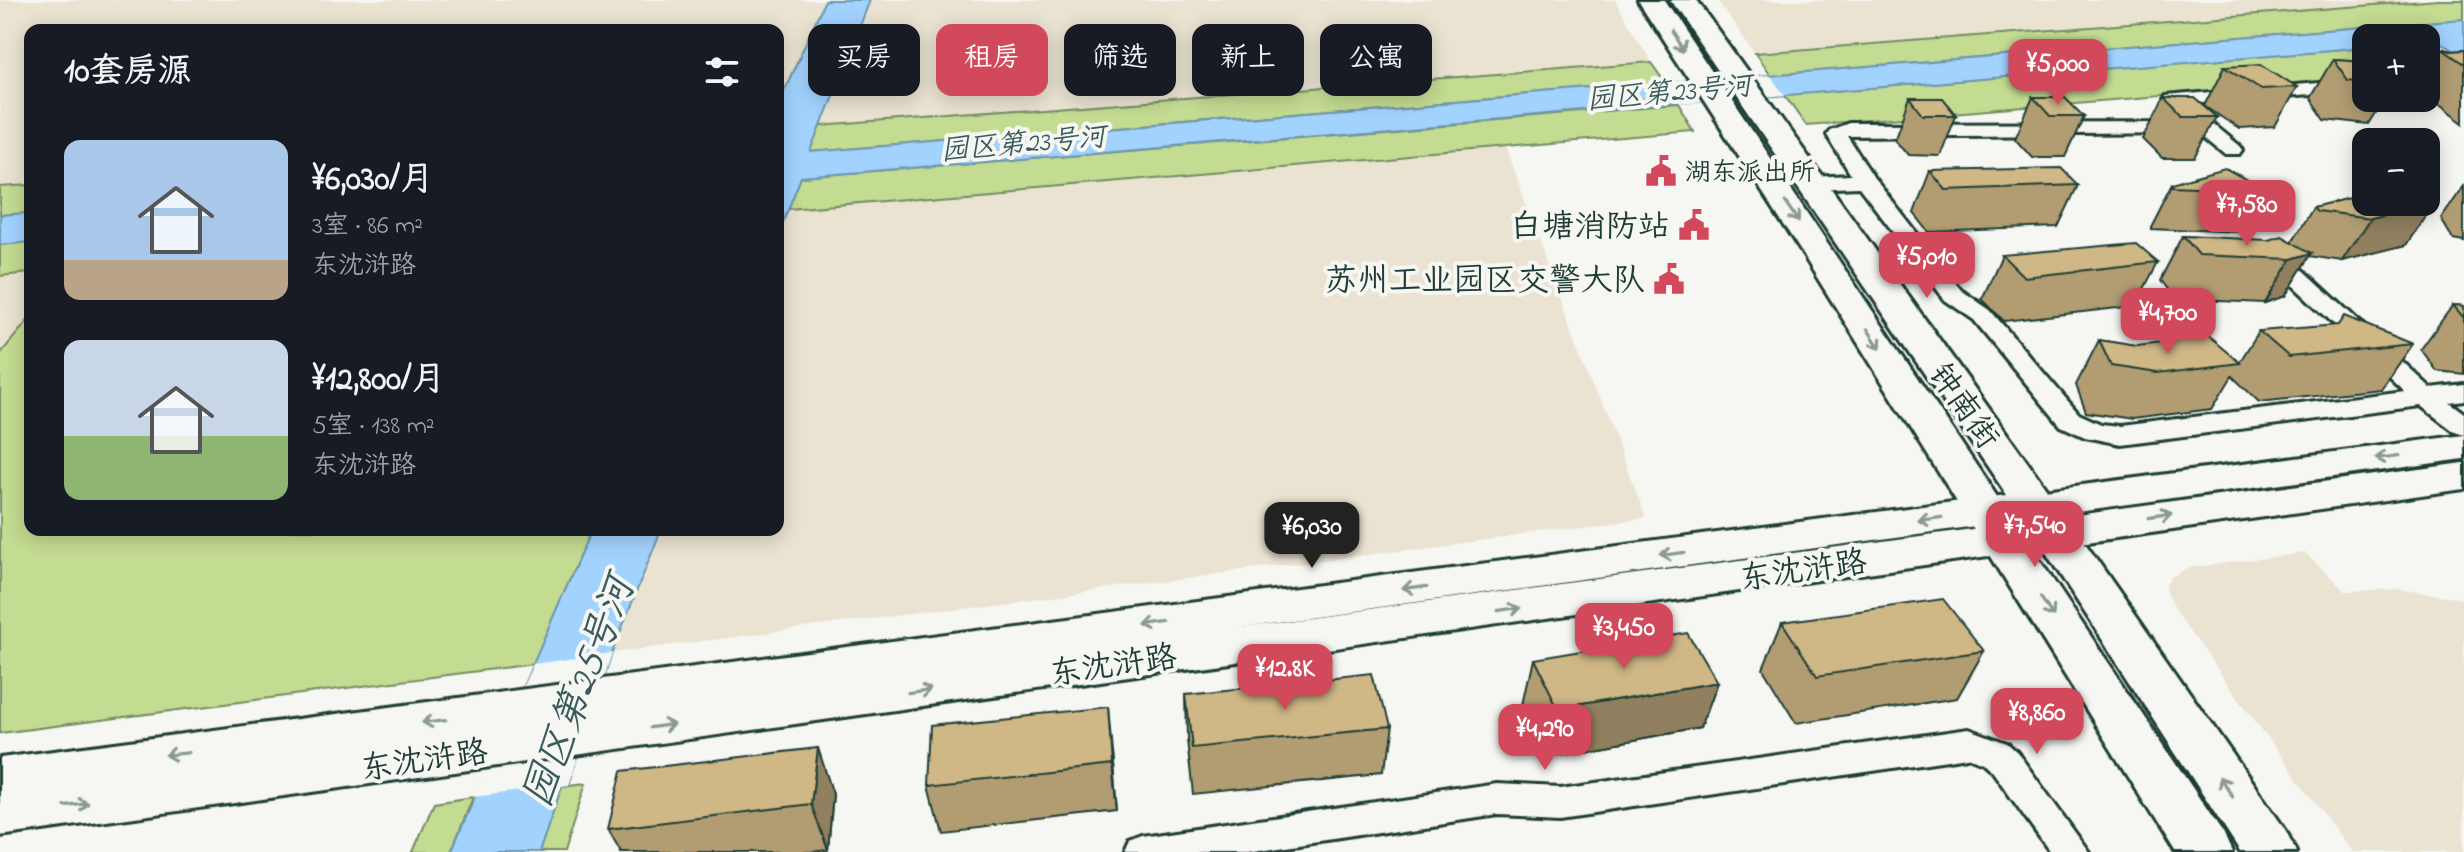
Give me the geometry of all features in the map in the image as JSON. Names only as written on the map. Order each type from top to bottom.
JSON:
[{"type":"main road","name":"钟南街","points":[[1651,0],[1726,90],[1811,183],[2045,519],[2270,852]]},
{"type":"main road","name":"钟南街","points":[[1683,0],[1726,90],[1809,238],[2205,852]]},
{"type":"main road","name":"东沈浒路","points":[[0,815],[503,730],[2045,519],[2464,447]]},
{"type":"main road","name":"东沈浒路","points":[[2045,519],[2464,476]]},
{"type":"main road","name":"东沈浒路","points":[[0,778],[503,730]]},
{"type":"street","points":[[2233,150],[2172,100],[2352,86]]},
{"type":"street","points":[[2202,127],[1840,131],[1836,138],[1865,181],[1953,295],[1982,315],[2070,420],[2084,428],[2105,435],[2120,435],[2464,392]]},
{"type":"street","points":[[1811,183],[1865,181]]},
{"type":"street","points":[[2257,251],[2270,251],[2425,396],[2464,426]]},
{"type":"street","points":[[1143,852],[1497,799],[1560,802],[1969,743],[1995,753],[2005,762],[2071,852]]},
{"type":"shaded area","points":[[0,0],[825,0],[814,24],[808,24],[808,38],[784,91],[784,24],[24,24],[24,185],[0,187]]},
{"type":"shaded area","points":[[870,0],[1615,0],[1651,62],[1432,79],[1432,24],[1320,24],[1320,88],[1304,89],[1304,24],[1192,24],[1192,96],[1210,96],[821,126],[833,96],[920,96],[920,24],[861,24]]},
{"type":"shaded area","points":[[1717,0],[2438,0],[1755,53]]},
{"type":"shaded area","points":[[1505,148],[1646,518],[612,653],[659,536],[784,536],[784,219],[788,209]]},
{"type":"shaded area","points":[[24,274],[24,325],[0,354],[0,276]]},
{"type":"shaded area","points":[[2305,553],[2345,591],[2398,589],[2464,599],[2464,852],[2352,852],[2175,612],[2167,596],[2165,586],[2170,577],[2188,568]]},
{"type":"green space","points":[[2464,0],[2464,19],[2352,24],[2352,28],[1770,75],[1755,53]]},
{"type":"green space","points":[[2352,48],[2352,80],[1806,125],[1785,95]]},
{"type":"green space","points":[[1651,62],[1666,83],[810,152],[821,126],[1210,96],[1304,96],[1304,89],[1320,88],[1320,96],[1432,96],[1432,79]]},
{"type":"green space","points":[[1679,105],[1695,132],[788,209],[801,177]]},
{"type":"green space","points":[[24,185],[24,213],[0,215],[0,187]]},
{"type":"green space","points":[[24,243],[24,274],[0,276],[0,245]]},
{"type":"green space","points":[[24,325],[24,536],[588,536],[533,664],[0,733],[0,354]]},
{"type":"green space","points":[[586,783],[564,852],[539,852],[562,786]]},
{"type":"green space","points":[[473,797],[451,852],[413,852],[434,803]]},
{"type":"water","points":[[825,0],[870,0],[861,24],[814,24]]},
{"type":"water","points":[[2464,19],[2464,57],[2440,42],[2440,24],[2402,24]]},
{"type":"water","name":"园区第23号河","points":[[2352,28],[2352,48],[801,177],[784,220],[784,91],[808,38],[808,96],[833,96],[811,152]]},
{"type":"water","points":[[24,213],[24,243],[0,245],[0,215]]},
{"type":"water","name":"园区第25号河","points":[[588,536],[659,536],[612,653],[569,785],[562,786],[539,852],[451,852]]},
{"type":"pier","points":[[1770,75],[1785,95],[1679,105],[1666,83]]},
{"type":"pier","points":[[612,653],[569,785],[473,797],[533,664]]},
{"type":"building","points":[[2441,48],[2464,50],[2464,64]]},
{"type":"building","points":[[2333,59],[2352,60],[2352,80],[2348,80]]},
{"type":"building","points":[[2261,64],[2297,87],[2261,89],[2225,66]]},
{"type":"building","points":[[2033,97],[2065,97],[2084,116],[2050,116]]},
{"type":"building","points":[[1910,98],[1942,98],[1956,115],[1923,115]]},
{"type":"building","points":[[2163,98],[2195,98],[2217,117],[2183,117]]},
{"type":"building","points":[[2061,168],[2078,185],[1946,190],[1930,171]]},
{"type":"building","points":[[2225,168],[2266,190],[2172,186],[2172,183]]},
{"type":"building","points":[[2352,197],[2352,216],[2317,211],[2313,207]]},
{"type":"building","points":[[2183,236],[2268,240],[2282,236],[2312,253],[2292,259],[2199,255]]},
{"type":"building","points":[[2136,243],[2158,262],[2024,277],[2002,255]]},
{"type":"building","points":[[2453,305],[2464,306],[2464,318]]},
{"type":"building","points":[[2344,316],[2413,344],[2289,357],[2259,331],[2338,325]]},
{"type":"building","points":[[2209,337],[2240,363],[2158,373],[2111,366],[2099,340],[2137,346]]},
{"type":"building","points":[[1943,599],[1984,651],[1817,676],[1782,622]]},
{"type":"building","points":[[1688,633],[1717,682],[1558,710],[1533,659]]},
{"type":"building","points":[[1374,675],[1387,729],[1192,748],[1186,694]]},
{"type":"building","points":[[1108,707],[1112,765],[929,785],[932,725]]},
{"type":"building","points":[[818,748],[811,804],[608,829],[622,771]]},
{"type":"place","name":"湖东派出所","points":[[1661,171]]},
{"type":"place","name":"白塘消防站","points":[[1694,225]]},
{"type":"place","name":"苏州工业园区交警大队","points":[[1669,279]]}]
